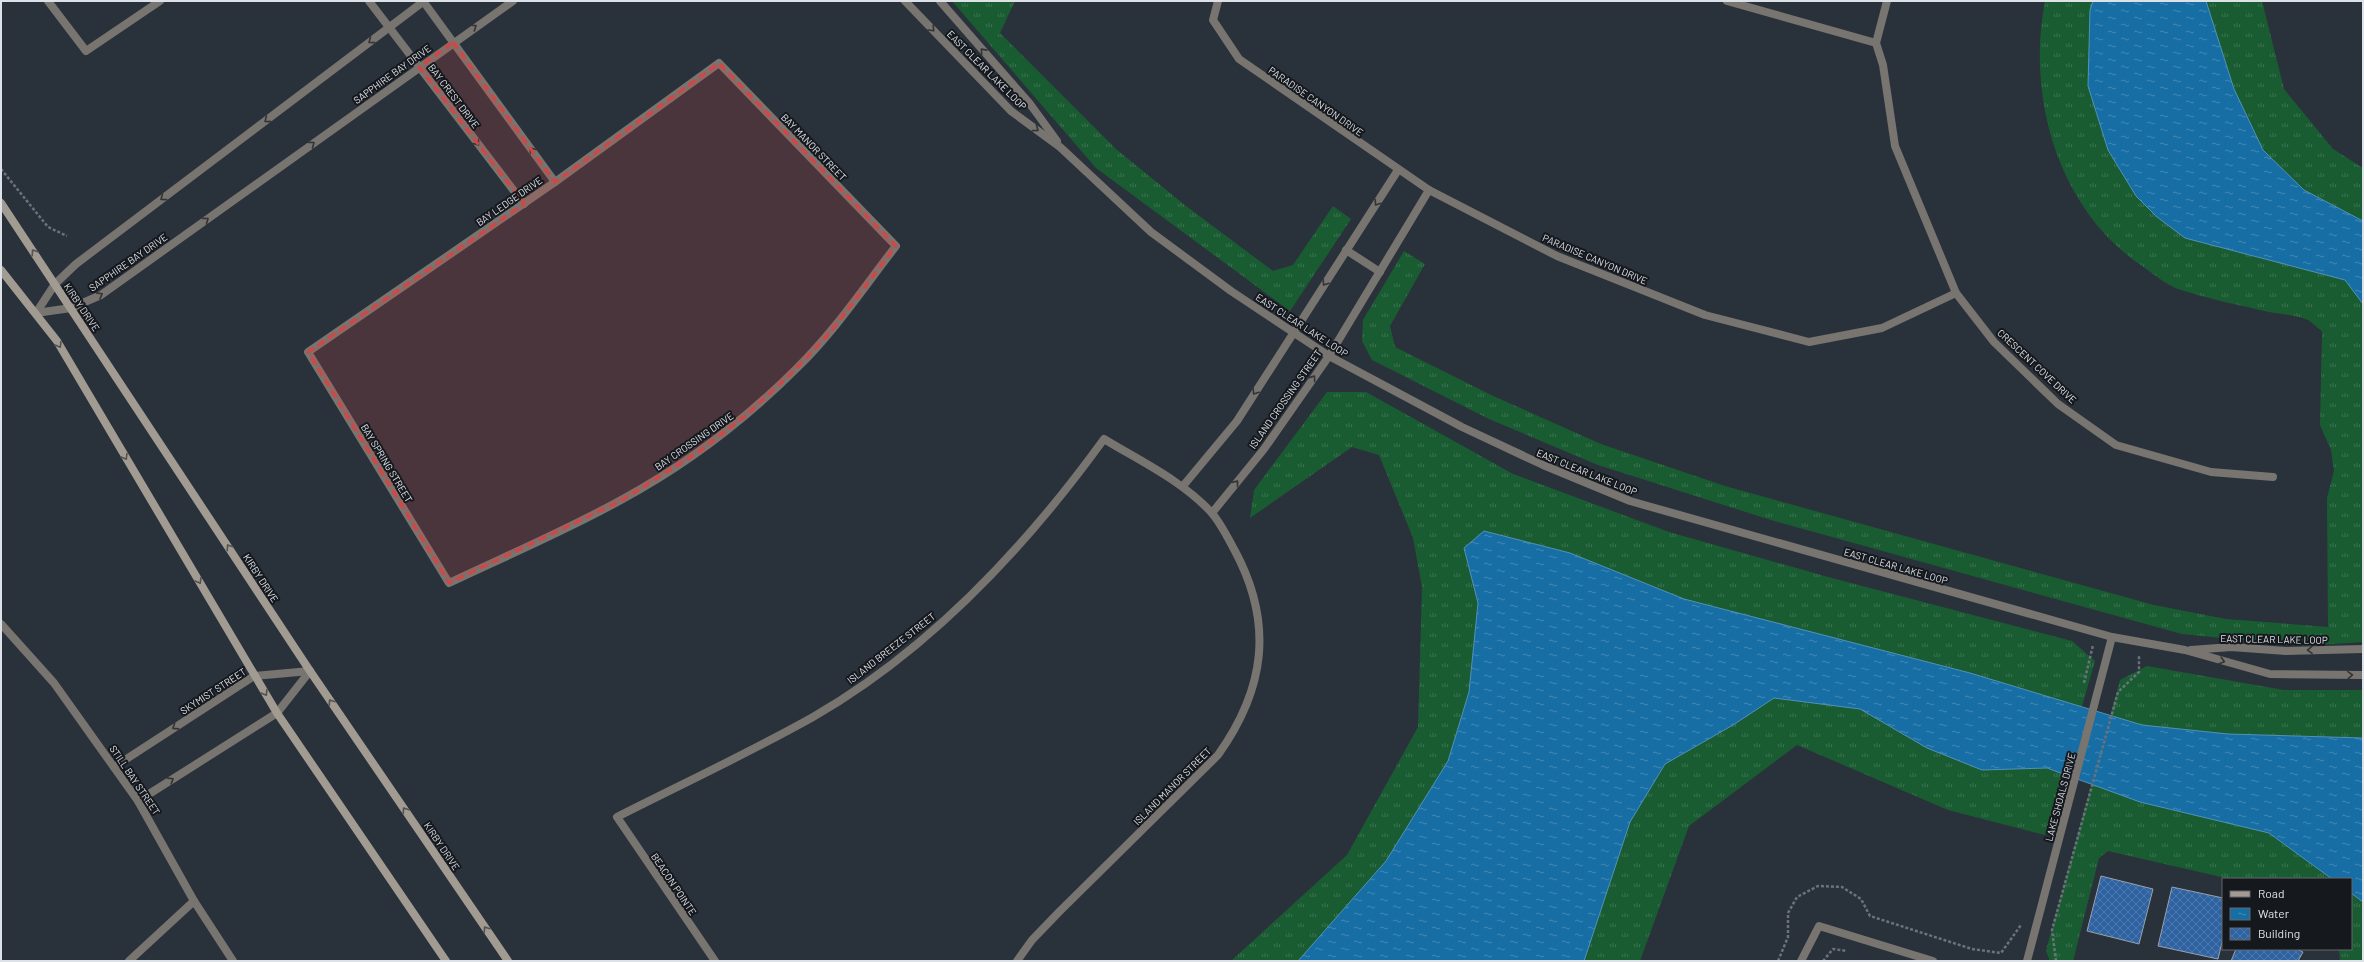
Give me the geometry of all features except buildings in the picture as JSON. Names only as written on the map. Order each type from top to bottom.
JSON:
[{"type":"main road","name":"KIRBY DRIVE","points":[[1,203],[310,671],[508,961]]},
{"type":"main road","points":[[1,270],[57,341],[277,713],[446,961]]},
{"type":"street","points":[[48,1],[86,51],[160,1]]},
{"type":"street","name":"BAY CREST DRIVE","points":[[369,1],[524,204]]},
{"type":"street","points":[[36,313],[55,284],[76,264],[423,1],[555,182]]},
{"type":"street","name":"SAPPHIRE BAY DRIVE","points":[[36,313],[71,308],[101,295],[453,42],[513,1]]},
{"type":"street","name":"EAST CLEAR LAKE LOOP","points":[[905,1],[1011,111],[1060,147],[1151,232],[1231,291],[1329,356],[1462,427],[1543,465],[1630,501],[2096,633],[2140,643],[2185,650],[2270,674],[2363,674]]},
{"type":"street","name":"EAST CLEAR LAKE LOOP","points":[[940,1],[1030,104],[1060,147]]},
{"type":"street","name":"PARADISE CANYON DRIVE","points":[[1218,1],[1213,20],[1239,59],[1429,190],[1572,262],[1705,315],[1809,342],[1882,328],[1956,293]]},
{"type":"street","points":[[1727,1],[1876,43],[1887,1]]},
{"type":"street","name":"CRESCENT COVE DRIVE","points":[[1876,43],[1883,65],[1895,146],[1956,293],[1994,342],[2058,404],[2116,445],[2211,472],[2273,477]]},
{"type":"street","name":"BAY LEDGE DRIVE","points":[[308,352],[524,204],[719,63]]},
{"type":"street","name":"BAY MANOR STREET","points":[[719,63],[896,246]]},
{"type":"street","points":[[1183,486],[1237,420],[1398,170]]},
{"type":"street","name":"ISLAND CROSSING STREET","points":[[1212,513],[1264,448],[1329,356],[1429,190]]},
{"type":"street","name":"BAY CROSSING DRIVE","points":[[449,583],[621,501],[699,452],[748,414],[798,368],[831,332],[896,246]]},
{"type":"street","points":[[1346,250],[1380,272]]},
{"type":"street","name":"BAY SPRING STREET","points":[[308,352],[449,583]]},
{"type":"street","name":"ISLAND MANOR STREET","points":[[1017,961],[1032,940],[1055,916],[1218,755],[1235,731],[1246,709],[1256,678],[1260,648],[1259,621],[1254,595],[1244,567],[1212,513],[1183,486],[1104,439]]},
{"type":"street","name":"ISLAND BREEZE STREET","points":[[617,817],[813,717],[874,676],[923,638],[972,595],[1021,544],[1071,484],[1104,439]]},
{"type":"street","name":"STILL BAY STREET","points":[[1,624],[54,682],[138,801],[194,901],[233,961]]},
{"type":"street","name":"LAKE SHOALS DRIVE","points":[[2026,961],[2112,637]]},
{"type":"street","name":"EAST CLEAR LAKE LOOP","points":[[2185,650],[2231,647],[2286,650],[2363,649]]},
{"type":"street","points":[[138,801],[277,713],[310,671]]},
{"type":"street","name":"SKYMIST STREET","points":[[114,767],[254,676],[310,671]]},
{"type":"street","name":"BEACON POINTE","points":[[617,817],[715,961]]},
{"type":"street","points":[[129,961],[194,901]]},
{"type":"street","points":[[1801,961],[1819,926],[1933,961]]},
{"type":"path","points":[[1,169],[48,227],[67,236]]},
{"type":"path","points":[[2084,682],[2096,633]]},
{"type":"path","points":[[2056,961],[2052,930],[2118,692],[2140,672],[2138,662],[2140,643]]},
{"type":"path","points":[[1778,961],[1788,937],[1788,913],[1798,897],[1818,886],[1842,887],[1861,899],[1870,916],[1972,949],[2001,953],[2025,920]]},
{"type":"path","points":[[1823,961],[1833,949],[1855,952]]},
{"type":"highlighted area","points":[[453,42],[555,182],[719,63],[896,246],[831,332],[797,368],[748,414],[699,452],[621,501],[449,583],[308,352],[524,204],[419,67]]},
{"type":"green space","points":[[952,1],[1015,1],[1000,33],[1116,149],[1186,206],[1273,271],[1293,265],[1333,206],[1351,219],[1290,311],[1096,168]]},
{"type":"green space","points":[[2045,1],[2262,1],[2284,89],[2333,149],[2363,168],[2363,642],[2303,646],[2182,634],[1771,520],[1598,465],[1489,419],[1372,360],[1362,341],[1363,320],[1404,251],[1425,264],[1390,326],[1395,347],[1491,395],[1601,444],[1725,486],[2154,605],[2226,619],[2328,627],[2327,498],[2334,471],[2331,450],[2320,425],[2322,331],[2308,320],[2299,317],[2224,302],[2178,289],[2161,280],[2115,244],[2090,216],[2071,185],[2056,150],[2046,114],[2041,76],[2040,38]]},
{"type":"green space","points":[[1327,392],[1366,392],[1513,474],[1669,532],[1828,577],[2072,641],[2095,661],[2045,835],[1948,810],[1797,745],[1689,826],[1640,961],[1231,961],[1347,855],[1418,727],[1422,587],[1413,538],[1379,455],[1352,447],[1250,518],[1254,490]]},
{"type":"green space","points":[[2147,666],[2284,690],[2363,690],[2363,961],[2340,961],[2339,950],[2352,950],[2352,878],[2226,878],[2108,851],[2099,858],[2073,961],[2050,961],[2046,951],[2120,680]]},
{"type":"water","points":[[2093,1],[2206,1],[2234,89],[2263,150],[2304,190],[2363,221],[2363,304],[2345,280],[2185,238],[2157,217],[2136,196],[2108,150],[2088,86],[2090,10]]},
{"type":"water","points":[[1484,531],[1570,553],[1684,599],[1970,673],[2142,725],[2228,734],[2363,738],[2363,902],[2352,894],[2352,878],[2331,878],[2269,833],[2140,802],[2047,768],[1982,770],[1927,748],[1860,709],[1774,698],[1733,725],[1665,764],[1630,822],[1584,961],[1298,961],[1386,861],[1448,761],[1469,692],[1478,603],[1464,548]]}]
